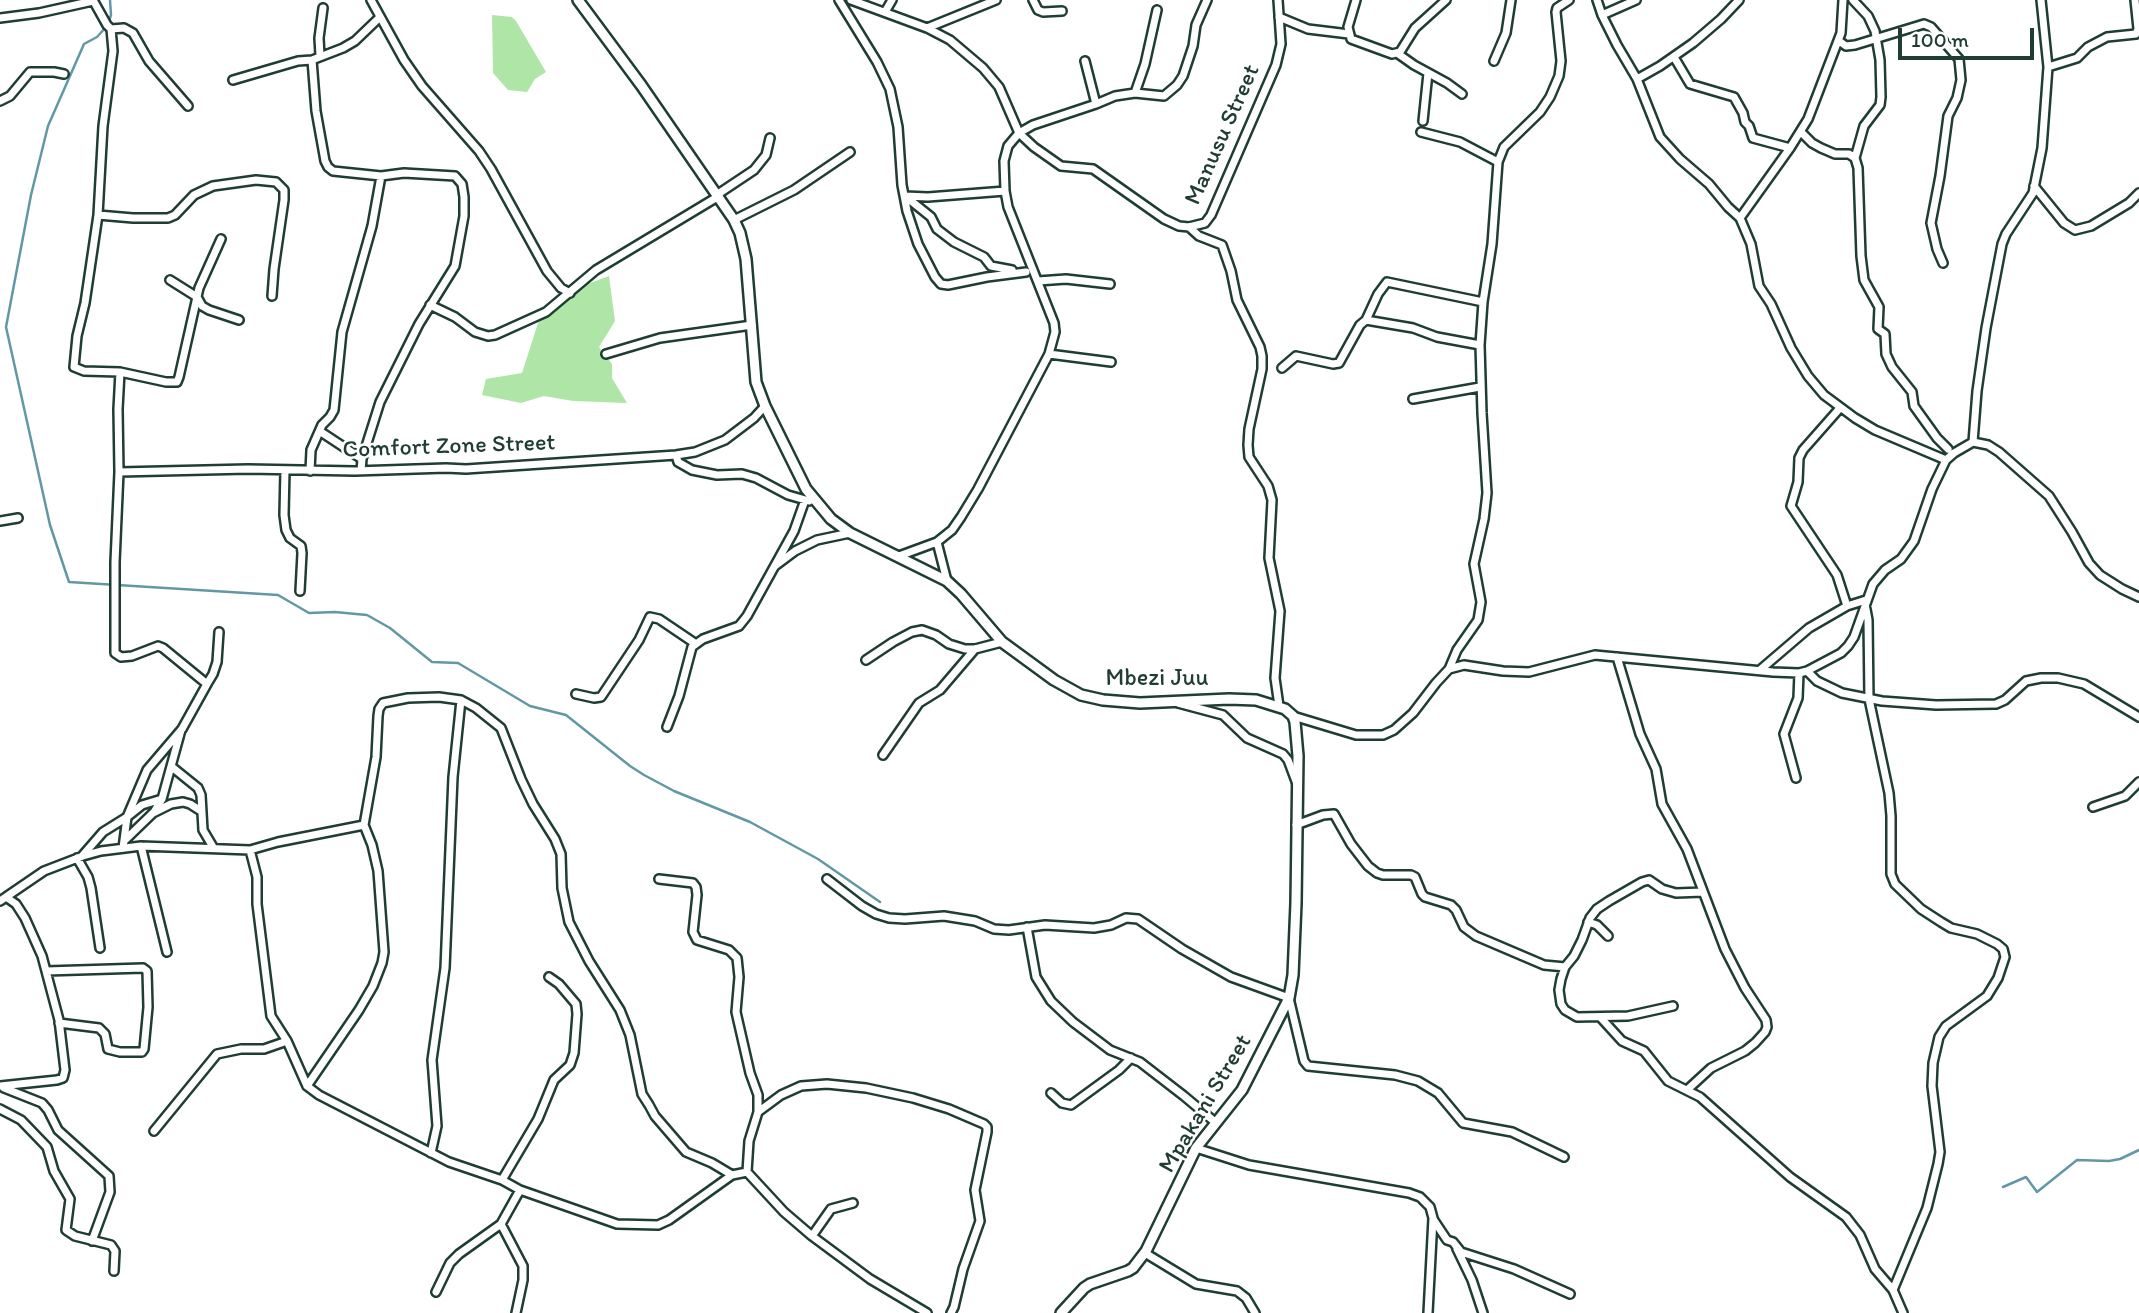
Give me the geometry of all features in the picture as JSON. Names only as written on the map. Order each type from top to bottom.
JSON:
[{"type":"street","points":[[0,18],[39,13],[93,0],[111,29],[113,51],[103,126],[98,215],[74,366],[84,372],[120,372],[177,382],[197,297],[221,239]]},
{"type":"street","points":[[371,0],[404,60],[422,86],[480,151],[553,280],[570,293]]},
{"type":"street","name":"Mbezi Juu","points":[[578,0],[641,85],[734,220],[744,245],[756,382],[806,489],[831,519],[850,533],[947,581],[1002,642],[1054,680],[1081,695],[1127,702],[1242,699],[1279,706]]},
{"type":"street","points":[[839,0],[877,62],[890,89],[898,127],[904,196],[912,229],[935,277],[941,284],[948,285],[1026,272],[1032,264]]},
{"type":"street","points":[[850,0],[927,27],[950,40],[983,68],[999,87],[1019,133]]},
{"type":"street","points":[[884,12],[892,0]]},
{"type":"street","points":[[927,27],[996,0]]},
{"type":"street","points":[[1033,0],[1038,10],[1062,11]]},
{"type":"street","points":[[899,556],[936,542],[951,530],[978,489],[1049,354],[1055,332],[1032,264],[1012,220],[1005,191],[1005,153],[1013,139],[1032,125],[1115,96],[1135,93],[1164,96],[1177,85],[1188,64],[1196,25],[1207,0]]},
{"type":"street","name":"Manusu Street","points":[[1019,133],[1062,166],[1093,169],[1164,219],[1189,227],[1205,223],[1276,65],[1280,44],[1278,0]]},
{"type":"street","points":[[1356,0],[1349,20],[1349,34],[1355,42],[1388,54],[1397,54],[1462,94]]},
{"type":"street","points":[[1397,54],[1415,28],[1446,0]]},
{"type":"street","points":[[1494,61],[1506,33],[1511,0]]},
{"type":"street","points":[[1189,227],[1199,236],[1222,245],[1237,300],[1262,356],[1248,446],[1249,457],[1268,486],[1272,500],[1269,558],[1280,611],[1275,678],[1279,706],[1293,716],[1356,735],[1384,735],[1413,713],[1449,668],[1481,612],[1474,565],[1487,492],[1479,345],[1492,244],[1498,162],[1504,147],[1550,97],[1559,76],[1561,61],[1556,12],[1569,0]]},
{"type":"street","points":[[1597,0],[1602,15],[1637,79],[1660,137],[1740,218],[1751,244],[1759,286],[1808,376],[1840,408],[1875,430],[1946,460]]},
{"type":"street","points":[[1602,15],[1636,0]]},
{"type":"street","points":[[1637,79],[1674,57],[1721,19],[1739,0]]},
{"type":"street","points":[[1740,218],[1801,132],[1839,41],[1843,0]]},
{"type":"street","points":[[1853,0],[1868,16],[1878,39],[1881,101],[1864,126],[1855,158],[1858,168],[1864,280],[1879,307],[1878,329],[1885,334],[1886,354],[1892,367],[1912,392],[1914,406],[1948,449]]},
{"type":"street","points":[[1449,668],[1464,665],[1529,672],[1589,655],[1803,672],[1841,653],[1849,646],[1865,602],[1878,577],[1909,549],[1946,460],[1969,443],[2002,244],[2033,193],[2042,148],[2048,67],[2041,0]]},
{"type":"street","points":[[2048,67],[2077,58],[2088,47],[2106,37],[2136,34],[2138,29],[2135,0]]},
{"type":"street","points":[[323,8],[316,58],[316,111],[328,167],[333,171],[381,176],[404,173],[448,175],[455,176],[462,184],[464,216],[457,261],[430,305],[380,402],[362,459],[361,471]]},
{"type":"street","points":[[1135,93],[1145,64],[1157,10]]},
{"type":"street","points":[[233,80],[343,48],[355,41],[380,17]]},
{"type":"street","points":[[1279,17],[1308,29],[1349,34]]},
{"type":"street","points":[[1839,41],[1850,46],[1924,24],[1931,27],[1959,59],[1961,80],[1948,116],[1931,223],[1943,263]]},
{"type":"street","points":[[111,29],[124,28],[132,33],[149,61],[188,106]]},
{"type":"street","points":[[1674,57],[1689,85],[1734,97],[1753,138],[1790,148]]},
{"type":"street","points":[[1085,61],[1096,104]]},
{"type":"street","points":[[0,101],[10,96],[30,72],[64,74]]},
{"type":"street","points":[[1423,121],[1428,73]]},
{"type":"street","points":[[1421,132],[1460,142],[1498,162]]},
{"type":"street","points":[[1801,132],[1821,148],[1835,154],[1849,154],[1855,158]]},
{"type":"street","points":[[430,305],[455,317],[475,331],[492,336],[546,312],[596,270],[719,195],[754,170],[766,155],[770,138]]},
{"type":"street","points":[[734,220],[794,190],[850,152]]},
{"type":"street","points":[[310,471],[311,450],[322,425],[334,410],[342,332],[372,226],[381,176]]},
{"type":"street","points":[[98,215],[169,218],[194,194],[213,186],[256,180],[276,182],[284,190],[285,200],[272,296]]},
{"type":"street","points":[[2034,186],[2064,223],[2075,230],[2091,226],[2129,203],[2139,193]]},
{"type":"street","points":[[904,196],[928,197],[1005,191]]},
{"type":"street","points":[[904,196],[931,217],[937,229],[961,247],[976,253],[991,265],[1026,272]]},
{"type":"street","points":[[1038,281],[1066,279],[1110,284]]},
{"type":"street","points":[[170,280],[197,297],[202,306],[239,320]]},
{"type":"street","points":[[1282,368],[1296,356],[1339,363],[1360,325],[1366,320],[1378,293],[1387,282],[1483,302]]},
{"type":"street","points":[[1366,320],[1413,328],[1437,337],[1479,345]]},
{"type":"street","points":[[606,354],[660,338],[752,325]]},
{"type":"street","points":[[1049,354],[1111,362]]},
{"type":"street","points":[[120,372],[117,421],[119,472],[115,653],[121,657],[132,656],[158,646],[206,684]]},
{"type":"street","points":[[1413,399],[1480,387]]},
{"type":"street","name":"Comfort Zone Street","points":[[119,472],[466,469],[676,455],[695,452],[725,440],[765,406]]},
{"type":"street","points":[[1840,408],[1803,450],[1799,458],[1798,482],[1791,506],[1837,575],[1847,606]]},
{"type":"street","points":[[321,432],[362,459]]},
{"type":"street","points":[[1930,452],[1969,443],[1988,445],[1999,452],[2049,496],[2089,563],[2100,575],[2139,597]]},
{"type":"street","points":[[676,455],[678,462],[692,470],[717,475],[742,474],[756,478],[788,495],[817,502]]},
{"type":"street","points":[[285,470],[286,530],[290,538],[300,546],[302,553],[300,591]]},
{"type":"street","points":[[667,727],[684,680],[690,653],[696,644],[739,626],[755,604],[794,531],[804,500]]},
{"type":"street","points":[[0,521],[18,518]]},
{"type":"street","points":[[772,568],[795,551],[817,540],[850,533]]},
{"type":"street","points":[[936,542],[947,581]]},
{"type":"street","points":[[1760,670],[1809,628],[1847,606],[1865,602]]},
{"type":"street","points":[[1865,602],[1868,620],[1869,699],[1889,793],[1891,874],[1895,884],[1921,909],[1951,928],[1977,934],[1997,944],[2006,957],[1987,996],[1946,1026],[1939,1037],[1933,1063],[1932,1086],[1940,1152],[1938,1164],[1922,1221],[1893,1290]]},
{"type":"street","points":[[576,694],[601,697],[639,640],[650,617],[660,619],[696,644]]},
{"type":"street","points":[[866,660],[893,642],[922,630],[965,649],[1002,642]]},
{"type":"street","points":[[123,845],[154,812],[162,799],[182,729],[213,674],[217,662],[219,632]]},
{"type":"street","points":[[883,755],[919,703],[940,690],[975,649]]},
{"type":"street","points":[[1617,657],[1640,734],[1656,769],[1662,804],[1687,849],[1725,949],[1745,988],[1766,1020],[1767,1027],[1755,1043],[1711,1068],[1687,1090]]},
{"type":"street","points":[[1803,672],[1842,694],[1936,705],[1996,704],[2005,700],[2026,681],[2058,678],[2084,684],[2139,717]]},
{"type":"street","points":[[1796,778],[1784,734],[1798,698],[1803,672]]},
{"type":"street","points":[[307,1086],[359,1010],[382,963],[384,952],[377,871],[372,845],[364,825],[376,757],[381,705],[421,698],[461,700],[477,708],[501,728],[533,804],[555,839],[561,854],[562,888],[569,922],[589,961],[620,1010],[630,1035],[642,1094],[655,1116],[686,1152],[732,1175]]},
{"type":"street","points":[[432,1153],[437,1126],[432,1060],[445,968],[453,777],[461,700]]},
{"type":"street","points":[[1170,701],[1228,718],[1247,738],[1286,757],[1297,784]]},
{"type":"street","name":"Mpakani Street","points":[[1061,1313],[1084,1288],[1128,1271],[1144,1253],[1196,1148],[1242,1090],[1289,998],[1295,937],[1297,740],[1293,716]]},
{"type":"street","points":[[123,845],[127,817],[147,770],[182,729]]},
{"type":"street","points":[[164,749],[175,756]]},
{"type":"street","points":[[172,767],[198,788],[204,830],[213,847]]},
{"type":"street","points":[[2092,807],[2126,796],[2139,782]]},
{"type":"street","points":[[80,857],[97,836],[142,805],[162,799]]},
{"type":"street","points":[[154,812],[183,802],[201,811]]},
{"type":"street","points":[[1296,825],[1323,814],[1334,814],[1367,866],[1377,873],[1411,875],[1415,877],[1422,894],[1451,905],[1464,927],[1476,936],[1544,965],[1565,967]]},
{"type":"street","points":[[3,899],[44,872],[80,857],[123,845],[250,850],[364,825]]},
{"type":"street","points":[[141,846],[167,952]]},
{"type":"street","points":[[250,850],[257,877],[257,904],[271,1016],[287,1041],[307,1086],[318,1095],[432,1153],[482,1175],[502,1180],[520,1190],[617,1224],[658,1225],[732,1175],[746,1172]]},
{"type":"street","points":[[80,857],[91,888],[100,948]]},
{"type":"street","points":[[827,878],[862,906],[889,918],[944,916],[975,921],[1000,930],[1045,925],[1094,928],[1111,925],[1126,918],[1138,919],[1182,949],[1231,977],[1289,998],[1304,1061],[1308,1066],[1395,1075],[1418,1081],[1438,1093],[1463,1123],[1503,1129],[1564,1157]]},
{"type":"street","points":[[659,879],[693,883],[697,895],[693,932],[698,940],[729,950],[737,958],[739,977],[736,1012],[758,1095],[758,1112],[749,1141],[746,1172],[784,1212],[812,1236],[870,1279],[927,1313]]},
{"type":"street","points":[[1673,1006],[1634,1016],[1577,1017],[1565,1010],[1561,1004],[1559,990],[1565,967],[1574,956],[1588,922],[1597,909],[1645,880],[1676,893],[1703,892]]},
{"type":"street","points":[[3,899],[16,904],[26,918],[35,939],[60,1023],[65,1070],[63,1078],[0,1086],[42,1103],[58,1130],[109,1176],[110,1192],[92,1241]]},
{"type":"street","points":[[1588,922],[1597,925],[1608,936]]},
{"type":"street","points":[[1027,927],[1037,977],[1045,995],[1073,1022],[1110,1050],[1140,1062],[1215,1122]]},
{"type":"street","points":[[46,971],[143,968],[147,971],[148,1007],[142,1052],[108,1049],[105,1034],[99,1028],[60,1023]]},
{"type":"street","points":[[502,1180],[538,1119],[554,1080],[570,1065],[574,1054],[576,1004],[559,984],[549,977]]},
{"type":"street","points":[[1601,1017],[1622,1041],[1644,1051],[1668,1082],[1694,1093],[1710,1105],[1790,1177],[1846,1217],[1860,1235],[1875,1269],[1893,1290],[1903,1313]]},
{"type":"street","points":[[154,1131],[216,1054],[241,1049],[264,1049],[287,1041]]},
{"type":"street","points":[[1051,1093],[1067,1105],[1076,1103],[1131,1058]]},
{"type":"street","points":[[758,1112],[781,1095],[801,1086],[827,1084],[866,1088],[912,1098],[949,1109],[987,1127],[975,1190],[980,1221],[951,1313]]},
{"type":"street","points":[[0,1109],[21,1120],[47,1147],[54,1171],[70,1199],[66,1230],[75,1236],[105,1243],[114,1248],[114,1271]]},
{"type":"street","points":[[1196,1148],[1249,1166],[1420,1197],[1430,1207],[1433,1218],[1447,1240],[1453,1242],[1461,1252],[1514,1269],[1570,1294]]},
{"type":"street","points":[[436,1292],[454,1258],[501,1224],[520,1190]]},
{"type":"street","points":[[812,1236],[831,1209],[853,1203]]},
{"type":"street","points":[[1428,1313],[1433,1218]]},
{"type":"street","points":[[501,1224],[523,1266],[516,1313]]},
{"type":"street","points":[[1453,1242],[1472,1280],[1483,1313]]},
{"type":"street","points":[[1144,1253],[1196,1284],[1237,1291],[1247,1298],[1255,1313]]},
{"type":"green space","points":[[492,15],[512,17],[516,21],[546,72],[535,79],[527,92],[508,90],[493,73]]},
{"type":"green space","points":[[609,276],[615,321],[599,347],[612,364],[612,378],[627,403],[573,401],[544,396],[521,403],[482,395],[486,379],[522,373],[538,323],[585,285]]},
{"type":"waterway","points":[[109,21],[110,0]]},
{"type":"waterway","points":[[106,27],[97,37],[84,44],[48,126],[31,195],[6,327],[50,525],[69,582],[278,595],[309,613],[367,615],[390,628],[432,662],[458,663],[530,706],[566,715],[644,775],[674,791],[750,822],[818,859],[880,902]]},
{"type":"waterway","points":[[2003,1187],[2026,1177],[2037,1192],[2077,1160],[2109,1161],[2139,1150]]}]
